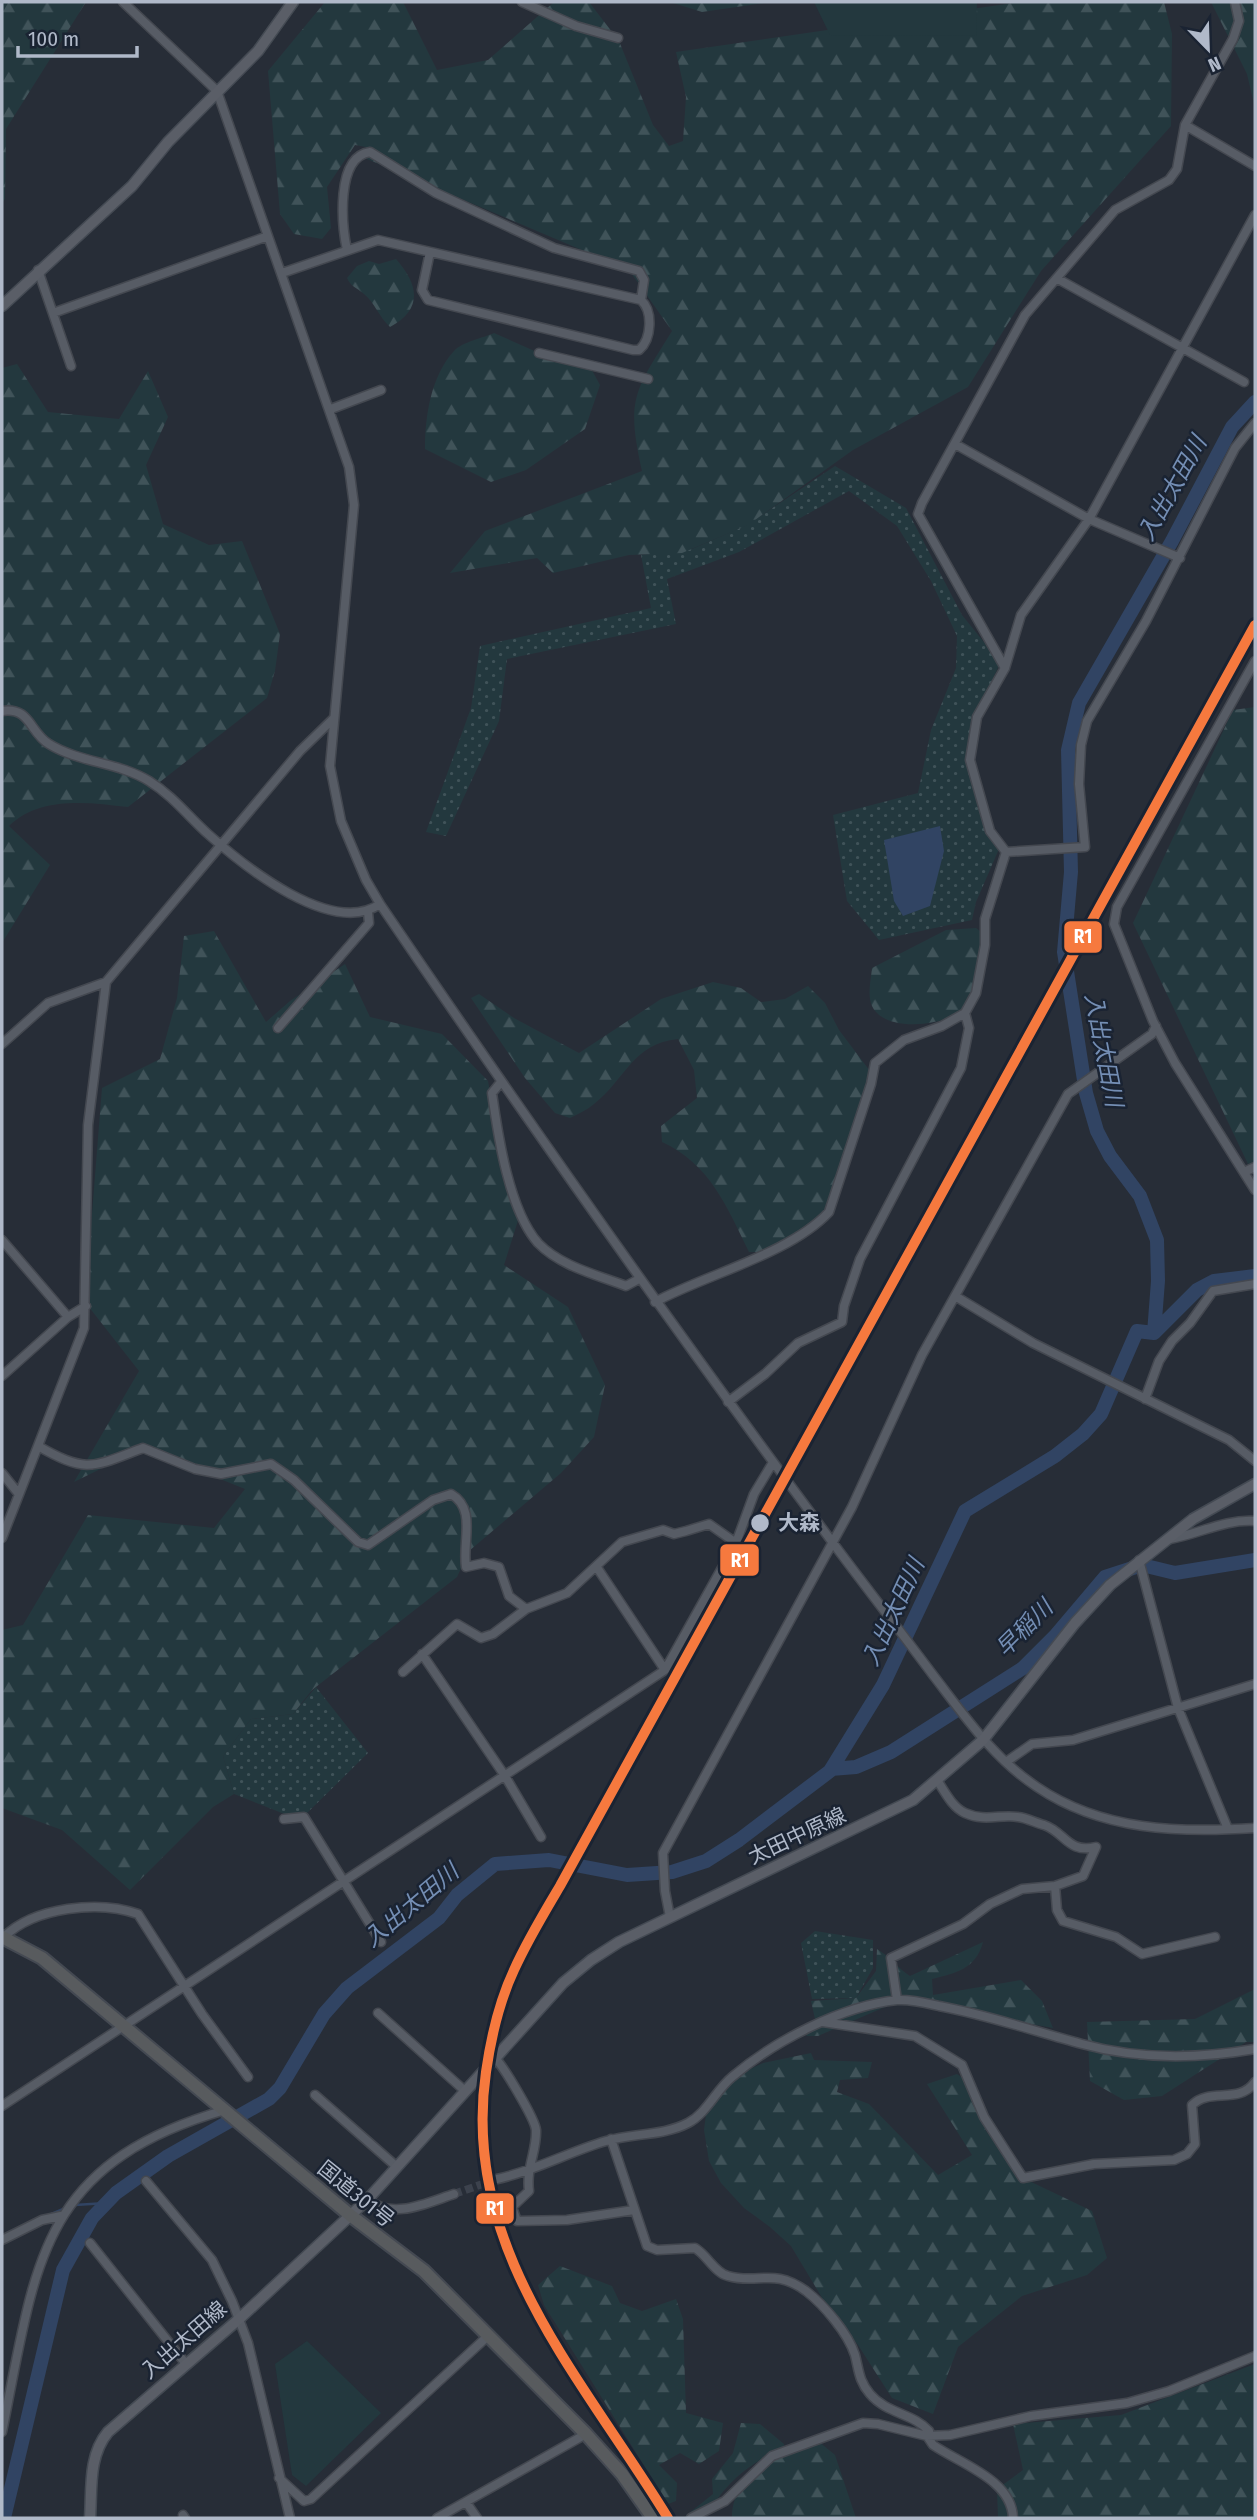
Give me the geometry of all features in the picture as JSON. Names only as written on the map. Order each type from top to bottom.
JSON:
[{"type":"highway","name":"国道301号","points":[[3,1937],[42,1958],[351,2215],[424,2272],[586,2434],[622,2474],[653,2518]]},
{"type":"main road","points":[[2,306],[38,270],[94,224],[132,186],[168,142],[258,51],[293,2]]},
{"type":"main road","name":"太田中原線","points":[[351,2215],[563,1983],[591,1960],[619,1942],[891,1812],[937,1780],[983,1740],[1075,1623],[1139,1560],[1214,1506],[1255,1484]]},
{"type":"main road","name":"入出太田線","points":[[90,2518],[94,2462],[99,2444],[351,2215]]},
{"type":"street","points":[[123,2],[217,91],[331,409],[349,467],[354,505],[330,766],[341,821],[366,880],[380,904],[655,1302],[772,1464],[983,1740],[1036,1787],[1065,1803],[1124,1824],[1205,1831],[1255,1828]]},
{"type":"street","points":[[522,2],[576,26],[618,37]]},
{"type":"street","points":[[1005,667],[918,514],[1026,315],[1115,210],[1169,180],[1177,169],[1185,125],[1233,39],[1239,22],[1235,2]]},
{"type":"street","points":[[1185,125],[1255,166]]},
{"type":"street","points":[[347,250],[343,183],[359,156],[370,152],[436,193],[554,248],[639,271],[644,280],[641,300],[650,316],[645,342],[634,350],[428,300],[422,289],[430,252]]},
{"type":"street","points":[[1006,852],[990,831],[970,760],[977,717],[1005,667],[1021,615],[1089,519],[1255,215]]},
{"type":"street","points":[[52,313],[268,236]]},
{"type":"street","points":[[282,274],[378,240],[641,300]]},
{"type":"street","points":[[38,270],[71,366]]},
{"type":"street","points":[[1058,279],[1244,382]]},
{"type":"street","points":[[539,353],[648,379]]},
{"type":"street","points":[[331,409],[381,390]]},
{"type":"street","points":[[1006,852],[1084,846],[1079,783],[1081,745],[1087,721],[1180,558],[1235,447],[1255,423]]},
{"type":"street","points":[[955,444],[1089,519],[1180,558]]},
{"type":"street","points":[[1255,660],[1117,907],[1114,924],[1156,1026],[1175,1063],[1255,1190]]},
{"type":"street","points":[[2,712],[13,710],[22,713],[28,717],[38,736],[63,752],[116,765],[148,780],[172,797],[221,845],[271,882],[328,912],[368,912],[380,904]]},
{"type":"street","points":[[2,1044],[48,1003],[106,982],[300,751],[333,719]]},
{"type":"street","points":[[655,1302],[785,1244],[802,1231],[816,1226],[828,1212],[872,1084],[875,1063],[904,1040],[942,1027],[965,1013],[976,993],[985,945],[985,919],[1006,852]]},
{"type":"street","points":[[278,1028],[369,923],[368,912]]},
{"type":"street","points":[[2,1538],[75,1357],[84,1328],[88,1125],[106,982]]},
{"type":"street","points":[[728,1402],[765,1374],[798,1343],[842,1322],[844,1306],[860,1259],[961,1068],[969,1028],[965,1013]]},
{"type":"street","points":[[670,1917],[665,1891],[663,1853],[833,1542],[922,1355],[1068,1094],[1152,1034],[1156,1026]]},
{"type":"street","points":[[501,1082],[492,1094],[500,1153],[526,1224],[539,1244],[568,1264],[626,1286],[639,1279]]},
{"type":"street","points":[[1244,1172],[1255,1167]]},
{"type":"street","points":[[2,1240],[68,1317]]},
{"type":"street","points":[[1145,1399],[1159,1362],[1171,1341],[1190,1323],[1213,1291],[1255,1284]]},
{"type":"street","points":[[955,1296],[1033,1343],[1229,1440],[1255,1461]]},
{"type":"street","points":[[2,1376],[68,1317],[86,1306]]},
{"type":"street","points":[[38,1446],[76,1466],[115,1461],[143,1448],[195,1469],[221,1475],[271,1464],[294,1480],[358,1542],[368,1545],[433,1500],[451,1494],[461,1500],[467,1512],[466,1567],[484,1563],[499,1567],[509,1596],[526,1609]]},
{"type":"street","points":[[2,2106],[665,1670],[736,1543],[754,1494],[772,1464]]},
{"type":"street","points":[[2,1473],[18,1493]]},
{"type":"street","points":[[1166,1539],[1189,1535],[1216,1524],[1255,1521]]},
{"type":"street","points":[[403,1672],[457,1625],[481,1637],[493,1634],[526,1609],[567,1593],[622,1542],[663,1530],[674,1534],[709,1524],[736,1543]]},
{"type":"street","points":[[1139,1560],[1178,1708],[1228,1829]]},
{"type":"street","points":[[596,1566],[665,1670]]},
{"type":"street","points":[[422,1654],[505,1776],[541,1837]]},
{"type":"street","points":[[1006,1762],[1032,1744],[1073,1740],[1255,1684]]},
{"type":"street","points":[[897,2000],[891,1958],[963,1924],[990,1904],[1022,1889],[1055,1886],[1083,1876],[1096,1847],[1079,1848],[1063,1841],[1049,1827],[1016,1816],[998,1819],[965,1813],[955,1806],[937,1780]]},
{"type":"street","points":[[284,1819],[304,1817],[346,1881],[381,1942]]},
{"type":"street","points":[[1055,1886],[1057,1910],[1063,1921],[1116,1937],[1142,1954],[1215,1937]]},
{"type":"street","points":[[3,1937],[14,1927],[66,1910],[94,1908],[138,1914],[248,2077]]},
{"type":"street","points":[[496,2179],[527,2173],[582,2148],[611,2139],[670,2130],[691,2122],[730,2078],[747,2066],[823,2022],[856,2008],[897,2000],[985,2015],[1119,2052],[1190,2057],[1255,2049]]},
{"type":"street","points":[[377,2013],[465,2091]]},
{"type":"street","points":[[823,2022],[915,2036],[962,2065],[984,2117],[1023,2178],[1094,2164],[1181,2157],[1195,2144],[1192,2105],[1204,2097],[1236,2095],[1249,2090],[1255,2082]]},
{"type":"street","points":[[495,2058],[509,2072],[536,2128],[527,2173],[529,2191],[512,2207],[517,2221],[567,2220],[634,2210]]},
{"type":"street","points":[[315,2095],[397,2167]]},
{"type":"street","points":[[2,2432],[30,2294],[38,2268],[61,2216],[84,2186],[130,2148],[154,2134],[225,2110]]},
{"type":"street","points":[[611,2139],[647,2246],[657,2250],[695,2248],[728,2276],[784,2278],[807,2292],[847,2338],[855,2354],[858,2377],[871,2395],[887,2410],[921,2422],[929,2431],[928,2436],[933,2445],[958,2462],[995,2481],[1004,2491],[1013,2518]]},
{"type":"street","points":[[146,2181],[212,2260],[239,2319],[248,2343],[290,2518]]},
{"type":"street","points":[[368,2199],[374,2205],[404,2209],[454,2194]]},
{"type":"street","points":[[2,2240],[42,2220],[61,2216]]},
{"type":"street","points":[[90,2243],[186,2364]]},
{"type":"street","points":[[279,2478],[304,2501],[311,2499],[489,2335]]},
{"type":"street","points":[[691,2518],[725,2501],[772,2456],[863,2423],[928,2436],[950,2435],[1031,2416],[1128,2403],[1169,2391],[1255,2356]]},
{"type":"street","points":[[437,2518],[586,2434]]},
{"type":"street","points":[[466,2502],[477,2518]]},
{"type":"green space","points":[[2,2],[86,2],[6,129],[5,199],[2,203]]},
{"type":"green space","points":[[325,2],[403,2],[437,70],[488,60],[554,2],[589,2],[619,41],[653,125],[669,146],[683,141],[686,97],[676,52],[1019,2],[1164,2],[1172,34],[1171,126],[1041,271],[968,387],[853,450],[748,525],[682,553],[629,555],[553,573],[537,558],[450,573],[485,531],[642,471],[635,427],[637,397],[649,368],[672,331],[629,270],[360,156],[366,147],[355,145],[327,187],[331,228],[322,239],[294,234],[280,214],[268,71]]},
{"type":"green space","points":[[670,2],[771,2],[702,12]]},
{"type":"green space","points":[[814,2],[977,2],[976,36],[830,35]]},
{"type":"green space","points":[[1211,2],[1255,2],[1255,108],[1247,74]]},
{"type":"green space","points":[[396,259],[409,278],[414,296],[408,312],[390,327],[368,298],[347,278],[357,266],[369,261],[379,264]]},
{"type":"green space","points":[[494,333],[539,353],[588,363],[600,385],[585,429],[526,470],[491,482],[425,449],[431,397],[446,361],[462,345]]},
{"type":"green space","points":[[17,364],[48,412],[119,419],[148,371],[168,417],[146,465],[163,524],[209,545],[242,541],[280,634],[275,671],[267,698],[128,807],[81,803],[49,805],[21,816],[9,826],[50,865],[2,943],[2,368]]},
{"type":"green space","points":[[835,466],[906,508],[962,615],[1000,662],[977,716],[972,746],[974,778],[981,812],[992,840],[999,849],[976,902],[972,920],[879,940],[847,901],[833,815],[918,793],[931,730],[956,668],[957,636],[931,581],[897,526],[849,491],[739,552],[667,579],[676,624],[507,659],[499,721],[446,836],[426,832],[471,708],[480,646],[651,608],[641,555],[692,549],[747,525]]},
{"type":"green space","points":[[1255,707],[1255,1162],[1248,1164],[1133,923],[1233,710]]},
{"type":"green space","points":[[976,928],[985,935],[982,970],[974,995],[961,1011],[936,1022],[920,1024],[891,1021],[879,1015],[872,1006],[870,997],[872,968],[946,930]]},
{"type":"green space","points":[[214,931],[266,1022],[290,1001],[345,964],[370,1017],[442,1034],[488,1081],[501,1152],[521,1211],[504,1265],[568,1307],[605,1385],[594,1437],[561,1473],[469,1551],[457,1577],[312,1690],[293,1714],[251,1719],[223,1756],[234,1794],[213,1807],[130,1890],[62,1830],[2,1808],[2,1630],[23,1625],[88,1515],[214,1528],[245,1489],[143,1448],[74,1482],[139,1371],[85,1302],[102,1088],[160,1059],[177,998],[184,936]]},
{"type":"green space","points":[[713,982],[741,988],[761,1002],[785,999],[808,986],[825,1003],[839,1030],[873,1075],[829,1212],[767,1252],[749,1252],[724,1203],[705,1175],[679,1151],[662,1142],[661,1126],[697,1098],[694,1070],[678,1039],[650,1047],[605,1094],[570,1118],[555,1113],[525,1078],[471,998],[479,994],[514,1018],[579,1053],[661,999]]},
{"type":"green space","points":[[316,1687],[368,1753],[304,1816],[292,1817],[234,1794],[223,1756],[251,1719],[293,1714]]},
{"type":"green space","points":[[815,1931],[873,1940],[873,1968],[856,1998],[812,1999],[801,1943]]},
{"type":"green space","points":[[983,1942],[970,1964],[957,1972],[932,1979],[933,1995],[1021,1980],[1042,2001],[1053,2028],[901,2000],[818,2036],[806,2036],[815,2019],[811,2001],[856,1998],[876,1971],[877,1949],[910,1976]]},
{"type":"green space","points":[[1255,1989],[1255,2042],[1246,2042],[1162,2096],[1124,2100],[1090,2081],[1087,2022],[1195,2019]]},
{"type":"green space","points":[[811,2053],[814,2060],[872,2062],[868,2078],[840,2080],[837,2092],[869,2104],[938,2175],[972,2155],[927,2084],[957,2074],[967,2081],[986,2131],[1023,2178],[1092,2211],[1107,2258],[1087,2275],[1022,2296],[958,2347],[933,2414],[892,2398],[858,2345],[824,2301],[791,2246],[744,2208],[721,2183],[709,2161],[704,2130],[707,2107],[737,2075],[763,2063]]},
{"type":"green space","points":[[560,2266],[612,2286],[620,2303],[642,2311],[676,2299],[683,2319],[686,2413],[723,2423],[719,2451],[699,2464],[680,2453],[659,2465],[677,2483],[676,2501],[668,2504],[544,2305],[538,2285]]},
{"type":"green space","points":[[307,2341],[381,2413],[306,2486],[292,2475],[275,2364]]},
{"type":"green space","points":[[1255,2364],[1255,2518],[998,2518],[997,2489],[1023,2470],[1013,2424],[1121,2415]]},
{"type":"green space","points":[[741,2423],[760,2424],[784,2444],[784,2449],[758,2461],[738,2476],[704,2518],[683,2518],[713,2494],[712,2479],[733,2453]]},
{"type":"green space","points":[[818,2441],[835,2455],[856,2518],[732,2518],[734,2502],[740,2489],[750,2478],[776,2460]]},
{"type":"water","points":[[940,826],[944,851],[930,906],[903,916],[894,901],[884,840]]},
{"type":"waterway","name":"入出太田川","points":[[1154,1333],[1158,1281],[1157,1240],[1140,1196],[1110,1156],[1097,1131],[1086,1093],[1064,952],[1071,872],[1068,750],[1079,703],[1172,541],[1232,427],[1255,402]]},
{"type":"waterway","points":[[1154,1333],[1197,1290],[1214,1281],[1255,1276]]},
{"type":"waterway","name":"入出太田川","points":[[4,2518],[63,2270],[92,2218],[116,2193],[168,2156],[269,2099],[280,2088],[324,2014],[347,1988],[439,1918],[457,1895],[495,1864],[549,1860],[627,1875],[672,1872],[706,1861],[739,1840],[830,1771],[883,1685],[965,1511],[1055,1456],[1083,1434],[1101,1414],[1137,1331],[1154,1333]]},
{"type":"waterway","name":"早稲川","points":[[831,1769],[856,1767],[891,1752],[1023,1668],[1055,1636],[1105,1577],[1142,1565],[1175,1573],[1255,1560]]},
{"type":"waterway","points":[[75,2205],[106,2203]]},
{"type":"waterway","points":[[49,2215],[68,2207]]},
{"type":"tunnel","points":[[454,2194],[497,2179]]},
{"type":"transit line","name":"R1","points":[[668,2518],[566,2362],[535,2308],[509,2254],[491,2197],[483,2136],[486,2072],[500,2007],[530,1938],[1255,625]]},
{"type":"place","name":"大森","points":[[760,1523]]}]
